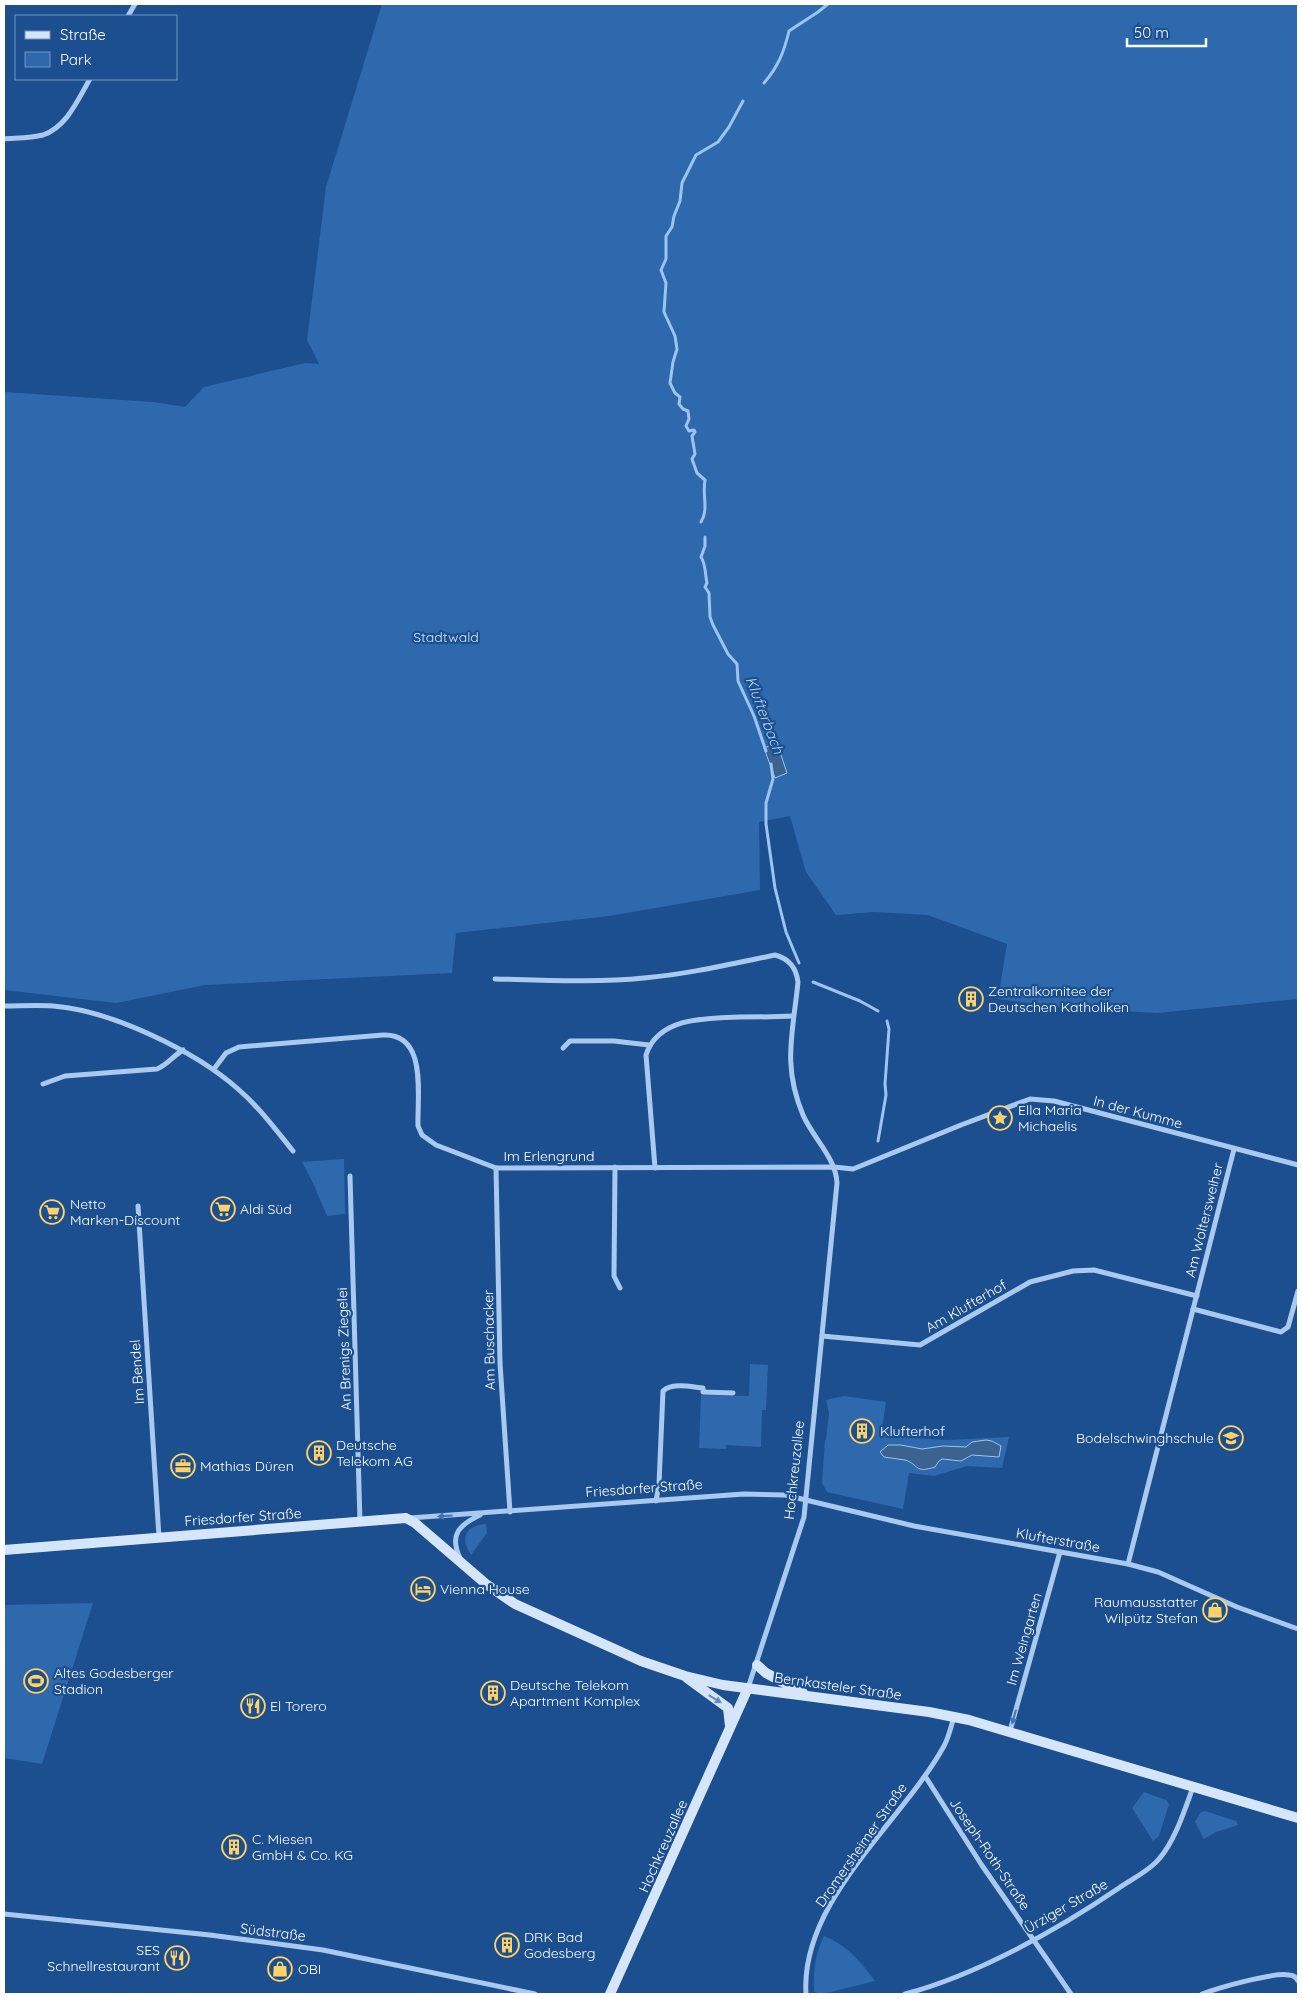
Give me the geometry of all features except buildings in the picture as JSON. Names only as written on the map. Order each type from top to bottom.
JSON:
[{"type":"street","points":[[129,15],[135,4]]},
{"type":"street","points":[[4,139],[41,136],[55,129],[67,117],[89,80]]},
{"type":"street","name":"Hochkreuzallee","points":[[495,978],[584,982],[643,978],[697,971],[775,955],[784,957],[791,963],[797,977],[789,1060],[797,1100],[810,1128],[834,1167],[837,1183],[802,1526],[748,1688],[610,1994]]},
{"type":"street","points":[[4,1006],[54,1006],[86,1012],[119,1022],[183,1050],[214,1069],[252,1102],[293,1151]]},
{"type":"street","points":[[655,1168],[646,1055],[649,1046],[662,1034],[689,1020],[701,1018],[794,1016]]},
{"type":"street","name":"Im Erlengrund","points":[[214,1069],[226,1053],[239,1047],[382,1035],[397,1037],[408,1045],[416,1058],[418,1126],[422,1136],[436,1145],[496,1168],[834,1167]]},
{"type":"street","points":[[563,1048],[570,1042],[614,1041],[649,1046]]},
{"type":"street","points":[[42,1084],[65,1076],[157,1068],[163,1066],[173,1056],[183,1050]]},
{"type":"street","name":"In der Kumme","points":[[834,1167],[853,1169],[1030,1099],[1054,1101],[1298,1165]]},
{"type":"street","name":"Am Woltersweiher","points":[[1128,1564],[1234,1149]]},
{"type":"street","points":[[615,1167],[614,1276],[620,1288]]},
{"type":"street","name":"Am Buschacker","points":[[496,1168],[500,1363],[510,1512]]},
{"type":"street","name":"An Brenigs Ziegelei","points":[[350,1176],[360,1522]]},
{"type":"street","name":"Im Bendel","points":[[138,1206],[159,1537]]},
{"type":"street","name":"Am Woltersweiher","points":[[1058,1273],[1094,1270],[1196,1296]]},
{"type":"street","name":"Am Klufterhof","points":[[822,1336],[920,1345],[1030,1282],[1058,1273]]},
{"type":"street","points":[[1193,1309],[1281,1332],[1288,1327],[1298,1291]]},
{"type":"street","points":[[656,1501],[659,1484],[663,1391],[666,1388],[675,1386],[703,1388],[703,1392],[733,1393]]},
{"type":"street","name":"Friesdorfer Straße","points":[[4,1550],[485,1512],[510,1512],[744,1494],[785,1495],[805,1500]]},
{"type":"street","name":"Klufterstraße","points":[[805,1500],[923,1528],[1128,1564],[1158,1572],[1230,1604],[1298,1629]]},
{"type":"street","points":[[463,1566],[456,1551],[456,1533],[471,1519],[485,1512]]},
{"type":"street","name":"Bernkasteler Straße","points":[[406,1518],[415,1523],[486,1584],[523,1608],[641,1661],[685,1676],[723,1685],[954,1717],[1298,1818]]},
{"type":"street","name":"Im Weingarten","points":[[1010,1732],[1060,1552]]},
{"type":"street","points":[[757,1665],[766,1673],[808,1696]]},
{"type":"street","points":[[685,1676],[728,1708],[730,1729]]},
{"type":"street","name":"Dromersheimer Straße","points":[[806,1994],[805,1978],[813,1942],[827,1911],[879,1834],[925,1776],[945,1744],[954,1717]]},
{"type":"street","name":"Joseph-Roth-Straße","points":[[925,1776],[981,1864],[1071,1994]]},
{"type":"street","name":"Ürziger Straße","points":[[905,1994],[922,1992],[1034,1939],[1112,1893],[1157,1862],[1168,1847],[1194,1786]]},
{"type":"street","name":"Südstraße","points":[[4,1914],[200,1934],[324,1950],[535,1994]]},
{"type":"street","points":[[1202,1994],[1275,1975],[1288,1974],[1295,1977],[1298,1981]]},
{"type":"green space","name":"Stadtwald","points":[[382,4],[1298,4],[1298,999],[1157,1013],[1066,1008],[998,999],[1007,944],[928,915],[874,912],[836,915],[806,872],[790,816],[759,822],[760,890],[609,916],[456,933],[452,973],[205,985],[116,1003],[4,990],[4,392],[153,402],[185,407],[204,387],[305,363],[319,364],[307,340],[326,187]]},
{"type":"green space","points":[[344,1159],[345,1214],[327,1216],[302,1162]]},
{"type":"green space","points":[[750,1364],[768,1365],[766,1410],[762,1410],[761,1447],[726,1445],[726,1449],[699,1448],[701,1395],[749,1396]]},
{"type":"green space","points":[[844,1396],[886,1402],[881,1436],[947,1440],[1009,1437],[1002,1468],[967,1466],[934,1476],[909,1473],[903,1509],[827,1492],[822,1483],[829,1413],[826,1400]]},
{"type":"green space","points":[[486,1524],[487,1533],[471,1555],[467,1549],[465,1538],[469,1530]]},
{"type":"green space","name":"Altes Godesberger Stadion","points":[[93,1603],[42,1764],[4,1758],[4,1605]]},
{"type":"green space","points":[[1144,1792],[1166,1800],[1169,1804],[1159,1836],[1153,1841],[1132,1808]]},
{"type":"green space","points":[[1205,1811],[1236,1821],[1238,1825],[1216,1832],[1204,1839],[1195,1822],[1201,1812]]},
{"type":"green space","points":[[824,1936],[847,1949],[875,1981],[823,1994],[814,1992],[815,1963]]},
{"type":"shaded area","points":[[777,743],[787,773],[775,778],[764,748]]},
{"type":"shaded area","points":[[986,1440],[1001,1446],[999,1457],[972,1455],[961,1461],[942,1459],[935,1467],[928,1469],[917,1468],[905,1460],[884,1457],[880,1452],[888,1445],[901,1445],[922,1449],[943,1446],[966,1447],[972,1442]]},
{"type":"waterway","name":"Klufterbach","points":[[764,83],[780,59],[789,31],[828,4]]},
{"type":"waterway","name":"Klufterbach","points":[[701,522],[705,512],[705,480],[697,473],[692,459],[695,454],[692,436],[695,432],[694,430],[689,431],[686,426],[689,419],[688,411],[679,404],[680,397],[675,393],[670,383],[677,349],[675,336],[664,312],[666,283],[661,270],[666,259],[666,236],[672,227],[680,201],[682,183],[696,155],[718,142],[729,127],[743,101]]},
{"type":"waterway","name":"Klufterbach","points":[[705,537],[705,546],[701,557],[705,566],[707,583],[705,587],[709,593],[710,617],[728,654],[737,664],[738,681],[754,716],[766,751]]},
{"type":"waterway","name":"Klufterbach","points":[[771,764],[773,779],[766,803],[766,824],[775,888],[786,932],[799,963]]},
{"type":"waterway","name":"Klufterbach","points":[[813,982],[860,1001],[878,1011]]},
{"type":"waterway","name":"Klufterbach","points":[[878,1141],[886,1095],[889,1029],[887,1021]]},
{"type":"place","name":"Zentralkomitee der Deutschen Katholiken","points":[[971,999]]},
{"type":"place","name":"Ella Maria Michaelis","points":[[1000,1118]]},
{"type":"place","name":"Aldi Süd","points":[[223,1209]]},
{"type":"place","name":"Netto Marken-Discount","points":[[52,1212]]},
{"type":"place","name":"Klufterhof","points":[[862,1431]]},
{"type":"place","name":"Bodelschwinghschule","points":[[1231,1438]]},
{"type":"place","name":"Deutsche Telekom AG","points":[[319,1453]]},
{"type":"place","name":"Mathias Düren","points":[[183,1466]]},
{"type":"place","name":"Vienna House","points":[[423,1589]]},
{"type":"place","name":"Raumausstatter Wilpütz Stefan","points":[[1215,1610]]},
{"type":"place","name":"Altes Godesberger Stadion","points":[[36,1681]]},
{"type":"place","name":"Deutsche Telekom Apartment Komplex","points":[[493,1693]]},
{"type":"place","name":"El Torero","points":[[253,1706]]},
{"type":"place","name":"C. Miesen GmbH & Co. KG","points":[[234,1847]]},
{"type":"place","name":"DRK Bad Godesberg","points":[[507,1945]]},
{"type":"place","name":"SES Schnellrestaurant","points":[[177,1958]]},
{"type":"place","name":"OBI","points":[[280,1969]]}]
